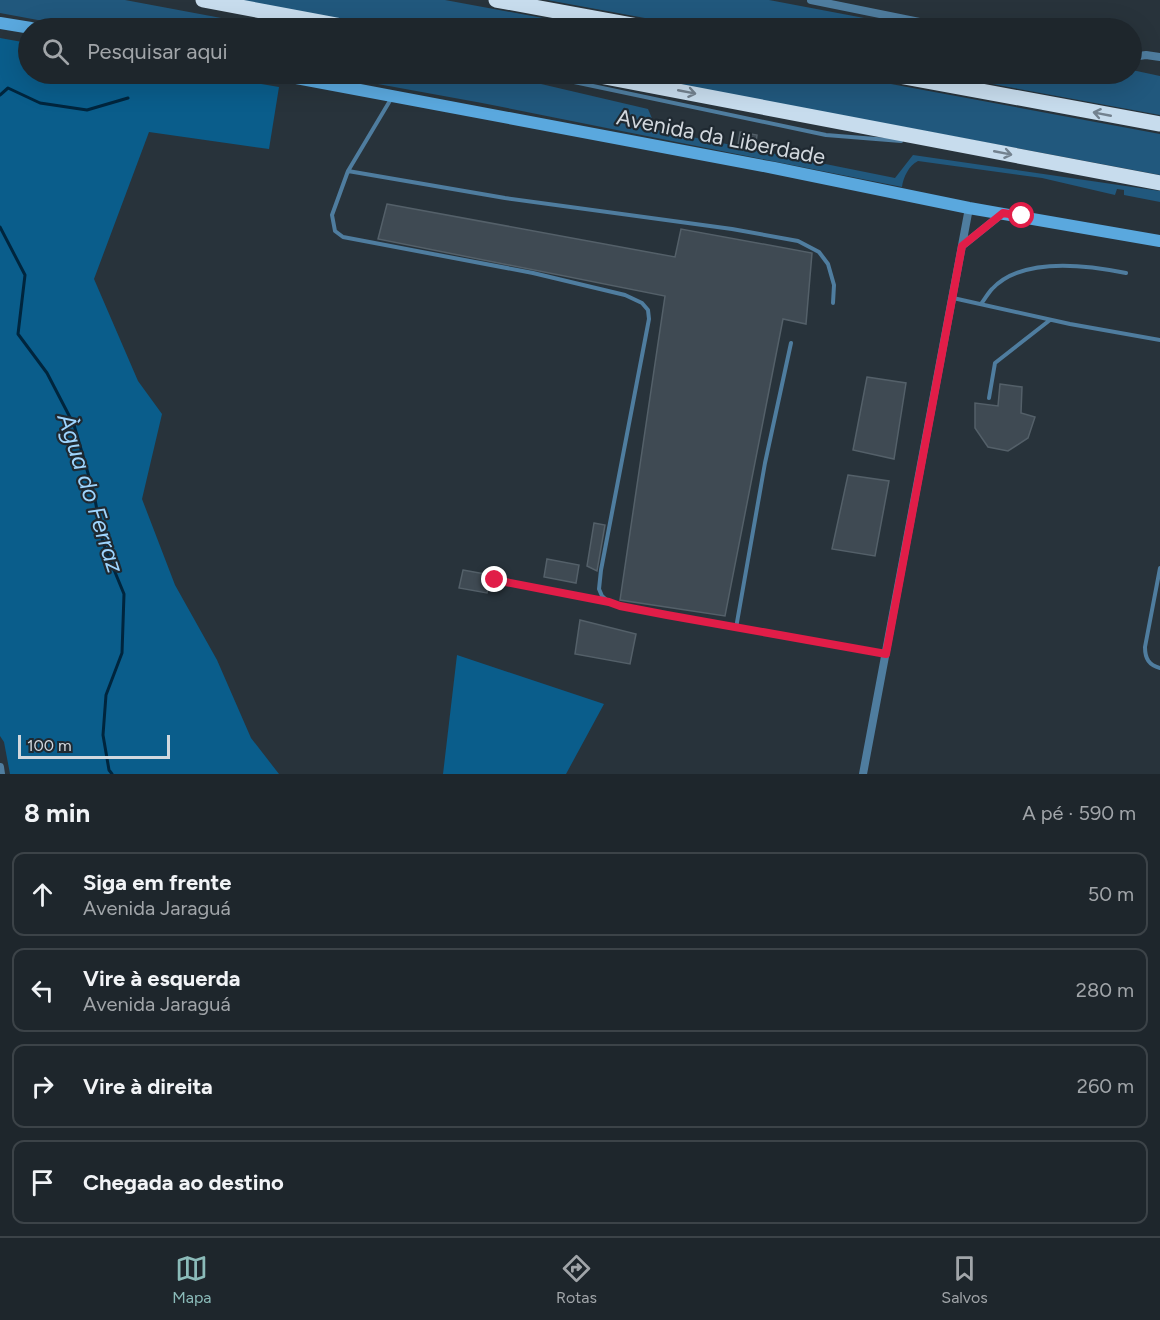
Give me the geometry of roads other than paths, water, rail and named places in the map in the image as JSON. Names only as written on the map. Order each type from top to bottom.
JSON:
[{"type":"highway","points":[[203,0],[299,18]]},
{"type":"highway","points":[[496,0],[594,18]]},
{"type":"highway","points":[[642,84],[1160,183]]},
{"type":"highway","points":[[943,84],[1160,124]]},
{"type":"street","points":[[811,0],[852,4],[909,18]]},
{"type":"street","points":[[0,23],[18,26]]},
{"type":"street","points":[[1142,56],[1160,57]]},
{"type":"street","name":"Avenida da Liberdade","points":[[331,84],[774,168],[969,208],[1160,241]]},
{"type":"street","points":[[863,774],[969,208]]},
{"type":"street","points":[[962,246],[1003,213]]},
{"type":"street","points":[[0,767],[1,774]]},
{"type":"lane","points":[[584,84],[826,135],[904,141]]},
{"type":"lane","points":[[393,95],[348,171],[332,215],[335,231],[343,237],[533,273],[626,295],[642,303],[648,310],[649,319],[601,570],[599,589],[602,596],[609,602]]},
{"type":"lane","points":[[915,142],[969,146]]},
{"type":"lane","points":[[348,171],[505,198],[685,222],[798,241],[819,252],[828,264],[834,285],[832,303]]},
{"type":"lane","points":[[981,304],[992,288],[1005,279],[1046,265],[1104,268],[1126,273]]},
{"type":"lane","points":[[952,298],[1050,320],[1160,340]]},
{"type":"lane","points":[[989,398],[995,363],[1050,320]]},
{"type":"lane","points":[[736,628],[765,463],[791,343]]},
{"type":"lane","points":[[1160,568],[1145,656],[1148,662],[1160,668]]},
{"type":"lane","points":[[495,580],[736,628],[886,654]]},
{"type":"waterway","name":"Àgua do Ferraz","points":[[0,95],[8,88],[40,103],[87,110],[128,98]]},
{"type":"waterway","name":"Àgua do Ferraz","points":[[0,227],[25,275],[18,334],[47,373],[74,425],[94,494],[103,543],[124,594],[122,653],[106,695],[103,735],[109,770],[112,774]]}]
